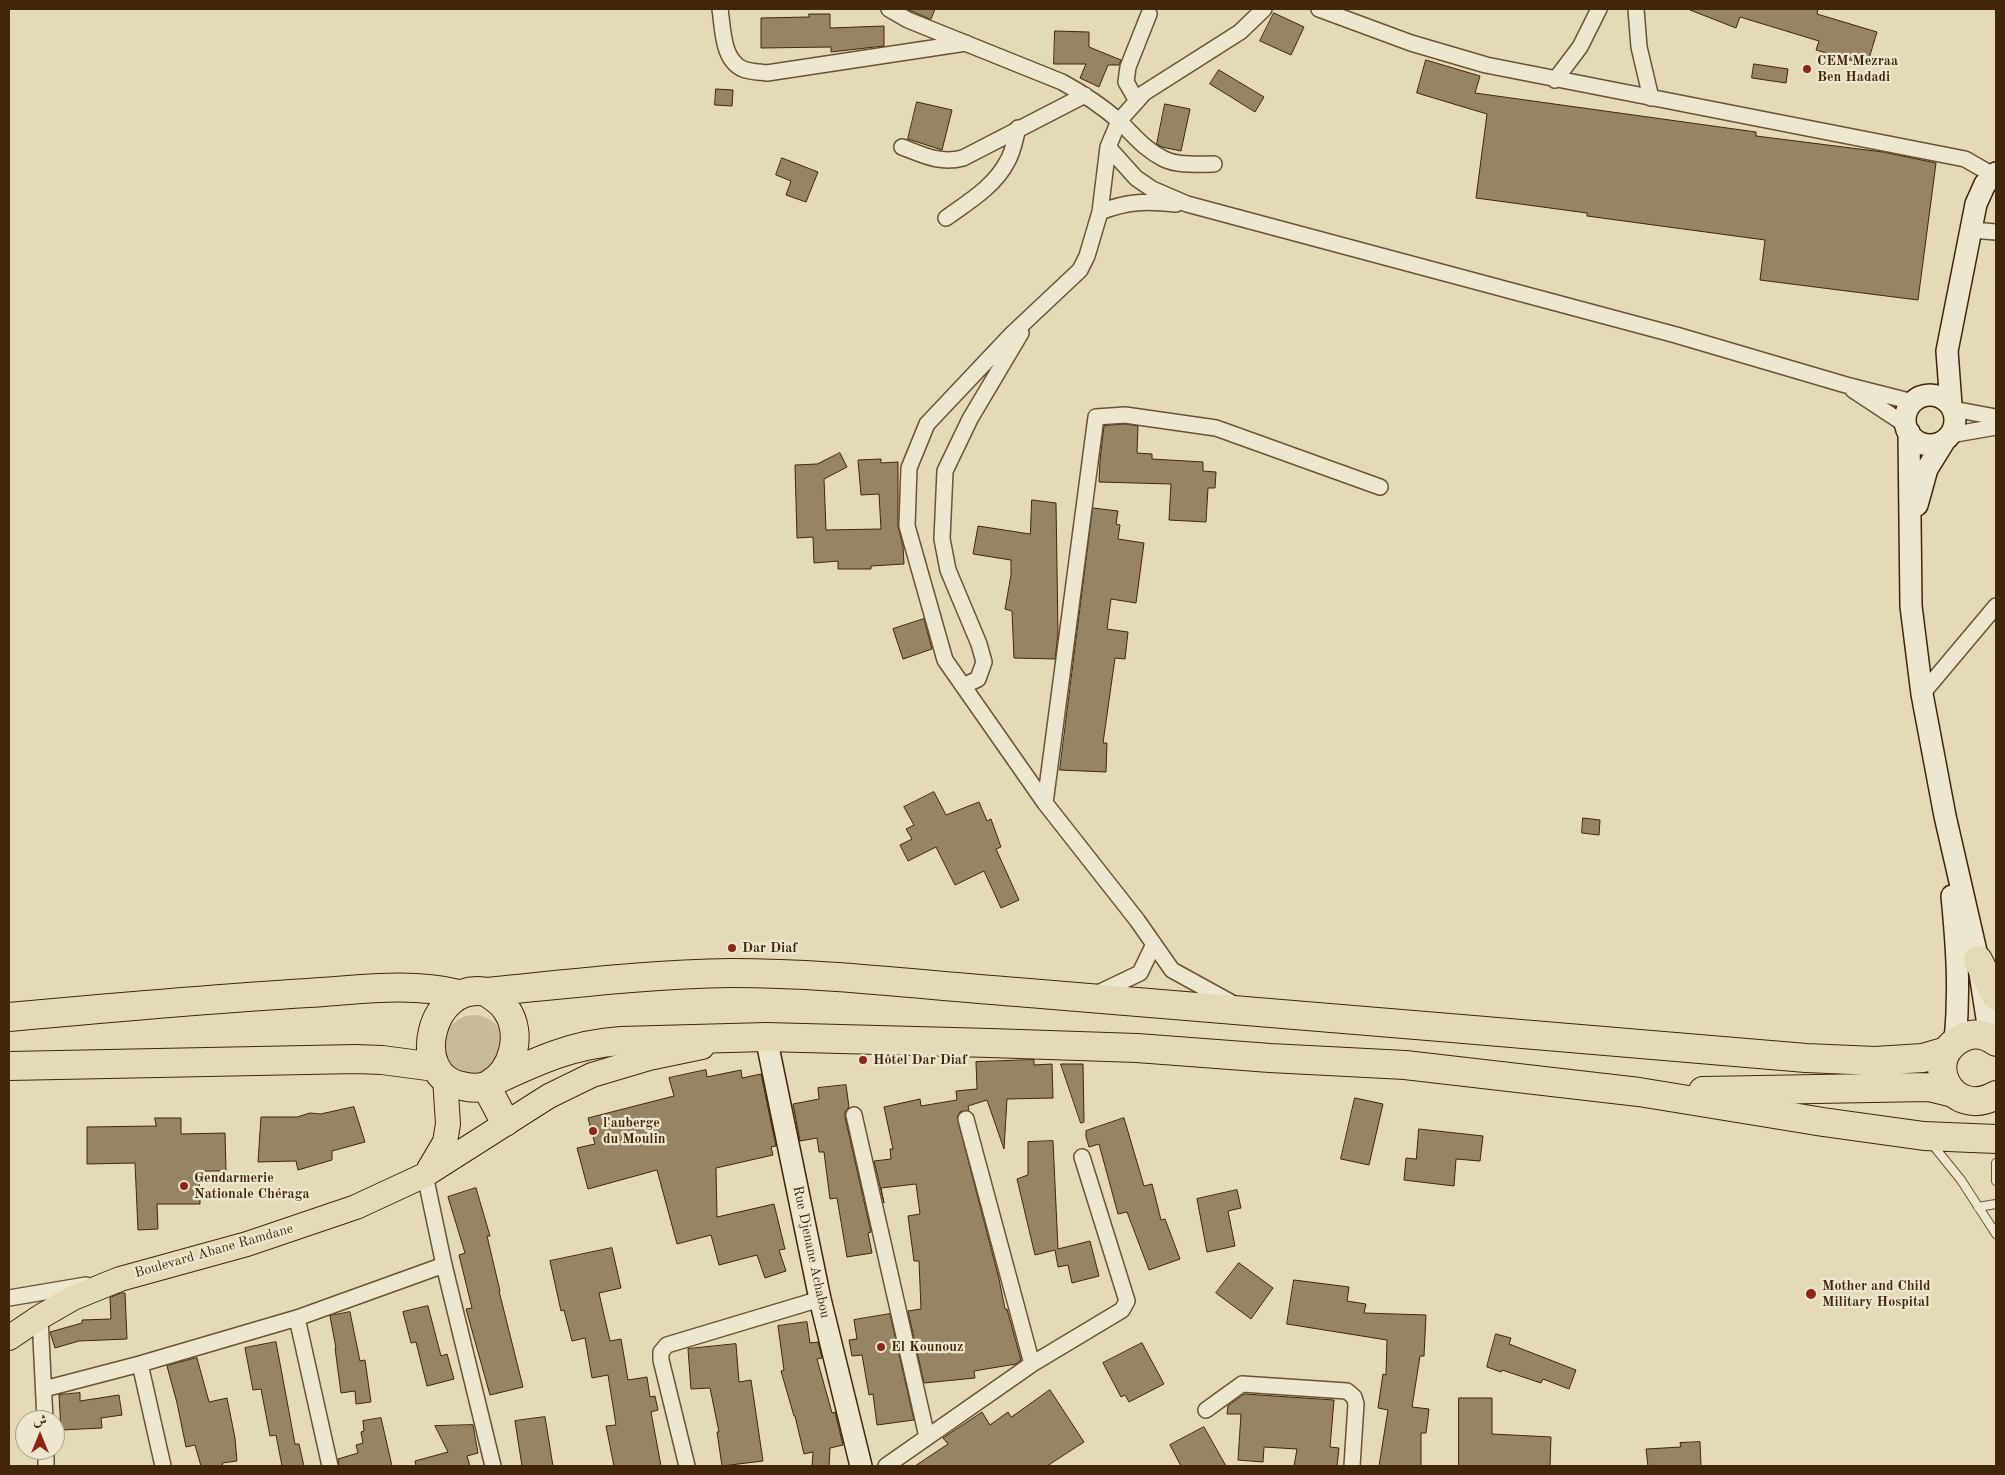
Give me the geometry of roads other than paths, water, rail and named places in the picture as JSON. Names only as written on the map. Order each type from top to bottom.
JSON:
[{"type":"highway","points":[[1978,960],[1996,996]]},
{"type":"highway","points":[[1993,1040],[1978,1035],[1966,1036],[1951,1046],[1922,1058],[1876,1061],[1806,1058],[818,975],[730,973],[659,976],[486,992],[472,990],[459,994],[443,1009],[433,1027],[431,1054],[440,1072],[457,1086],[472,1088],[491,1083],[549,1056],[600,1042],[756,1037],[1137,1048],[1270,1058],[1405,1065],[1639,1092],[1803,1120],[1924,1136],[1996,1139]]},
{"type":"highway","points":[[9,1016],[391,987],[427,988],[459,994]]},
{"type":"highway","points":[[486,992],[498,1000],[506,1009],[513,1024],[515,1039],[513,1054],[506,1068],[491,1083]]},
{"type":"highway","points":[[1951,1046],[1942,1062],[1942,1073],[1946,1084],[1980,1100]]},
{"type":"highway","points":[[9,1066],[356,1059],[400,1062],[440,1072]]},
{"type":"highway","points":[[491,1083],[505,1122]]},
{"type":"highway","points":[[1639,1092],[1929,1087],[1980,1100]]},
{"type":"main road","points":[[1993,1040],[1978,960],[1945,816],[1922,694],[1911,606],[1907,413],[1936,376],[1947,351],[1980,194],[1985,184],[1995,174]]},
{"type":"main road","points":[[1910,535],[1927,468],[1955,422],[1947,351]]},
{"type":"main road","points":[[1917,400],[1937,396],[1952,407]]},
{"type":"main road","points":[[1908,429],[1921,443],[1929,444],[1947,438]]},
{"type":"main road","points":[[1945,816],[1959,968],[1958,1001],[1951,1046]]},
{"type":"main road","name":"Boulevard Abane Ramdane","points":[[9,1338],[73,1298],[120,1279],[247,1244],[356,1207],[425,1175],[505,1122],[549,1096],[592,1075],[649,1058],[756,1037]]},
{"type":"main road","name":"Rue Djenane Achabou","points":[[756,1037],[861,1466]]},
{"type":"main road","points":[[425,1175],[445,1142],[448,1124],[440,1072]]},
{"type":"street","points":[[720,9],[725,47],[733,61],[743,69],[767,73],[967,43]]},
{"type":"street","points":[[889,9],[908,20],[1062,82],[1085,95],[1119,121],[1144,147],[1164,159],[1187,164],[1214,164]]},
{"type":"street","points":[[1246,1011],[1172,970],[1137,920],[1044,803],[945,660],[907,526],[909,468],[927,424],[1032,315],[1080,270],[1087,256],[1100,212],[1108,148],[1119,121],[1144,93],[1240,32],[1264,9]]},
{"type":"street","points":[[1320,9],[1411,43],[1486,65],[1965,160],[1995,174]]},
{"type":"street","points":[[1555,80],[1580,47],[1599,9]]},
{"type":"street","points":[[1636,9],[1639,47],[1651,98]]},
{"type":"street","points":[[1137,101],[1126,82],[1128,67],[1149,14]]},
{"type":"street","points":[[902,147],[936,160],[963,158],[1085,95]]},
{"type":"street","points":[[946,218],[982,192],[997,177],[1008,161],[1018,128]]},
{"type":"street","points":[[1108,148],[1136,178],[1152,189],[1187,204],[1676,335],[1846,385],[1917,400]]},
{"type":"street","points":[[1100,212],[1119,204],[1148,202],[1187,204]]},
{"type":"street","points":[[1972,230],[1996,232]]},
{"type":"street","points":[[963,686],[978,679],[984,662],[979,644],[947,562],[942,539],[945,471],[970,419],[1032,315]]},
{"type":"street","points":[[1846,385],[1908,429]]},
{"type":"street","points":[[1952,407],[1996,417]]},
{"type":"street","points":[[1044,803],[1096,417],[1125,415],[1216,428],[1380,487]]},
{"type":"street","points":[[1947,438],[1996,427]]},
{"type":"street","points":[[1922,694],[1996,606]]},
{"type":"street","points":[[1090,997],[1140,973],[1154,944]]},
{"type":"street","points":[[854,1115],[927,1437]]},
{"type":"street","points":[[966,1120],[1032,1364]]},
{"type":"street","points":[[886,1466],[1032,1364],[1122,1310],[1127,1301],[1082,1157]]},
{"type":"street","points":[[425,1175],[444,1265],[494,1466]]},
{"type":"street","points":[[44,1389],[140,1364],[296,1318],[444,1265]]},
{"type":"street","points":[[9,1298],[120,1279]]},
{"type":"street","points":[[688,1466],[661,1360],[661,1352],[667,1345],[820,1299]]},
{"type":"street","points":[[40,1317],[45,1410]]},
{"type":"street","points":[[296,1318],[330,1466]]},
{"type":"street","points":[[140,1364],[163,1466]]},
{"type":"street","points":[[1206,1410],[1242,1384],[1347,1392],[1354,1397],[1356,1404],[1352,1466]]},
{"type":"lane","points":[[1924,1136],[1953,1168],[1996,1234]]},
{"type":"lane","points":[[1996,1163],[1996,1182]]},
{"type":"lane","points":[[1978,1207],[1996,1204]]},
{"type":"place","name":"CEM Mezraa Ben Hadadi","points":[[1807,69]]},
{"type":"place","name":"Dar Diaf","points":[[732,948]]},
{"type":"place","name":"Hôtel Dar Diaf","points":[[863,1060]]},
{"type":"place","name":"l'auberge du Moulin","points":[[593,1131]]},
{"type":"place","name":"Gendarmerie Nationale Chéraga","points":[[184,1186]]},
{"type":"place","name":"Mother and Child Military Hospital","points":[[1811,1294]]},
{"type":"place","name":"El Kounouz","points":[[881,1347]]}]
